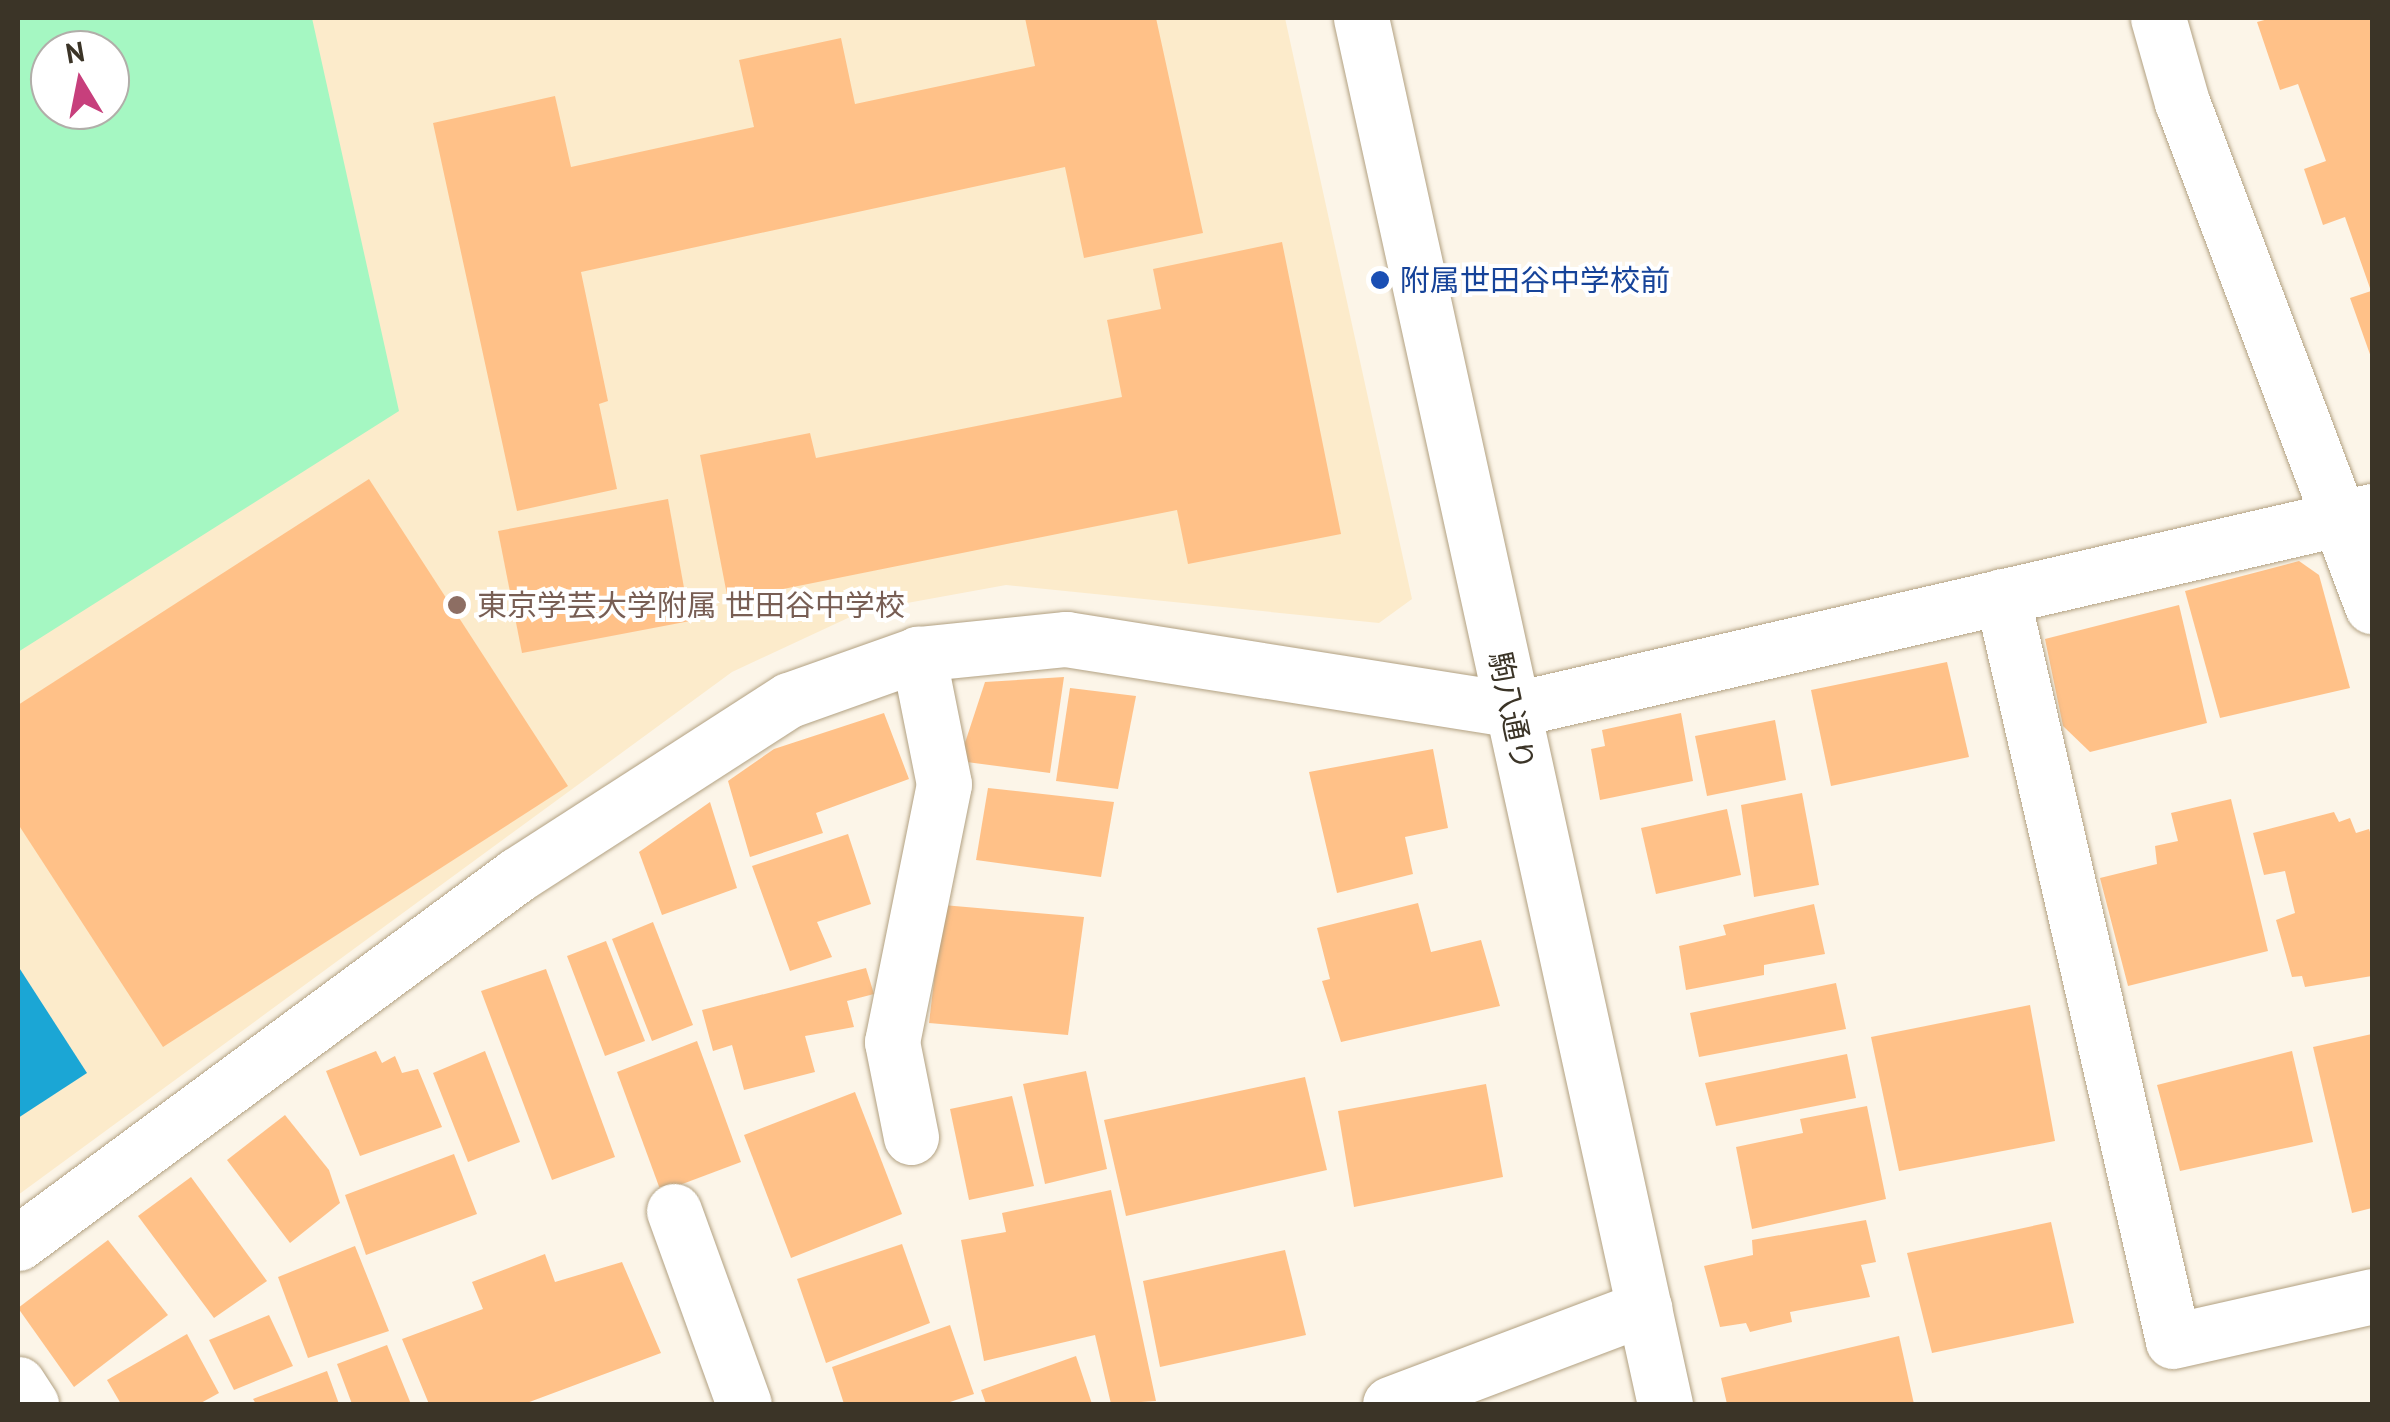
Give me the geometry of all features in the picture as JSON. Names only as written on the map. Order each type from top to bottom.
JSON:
[{"type":"street","name":"駒八通り","points":[[1361,18],[1665,1404]]},
{"type":"street","points":[[2158,18],[2182,102],[2358,514],[2372,606]]},
{"type":"street","points":[[18,1243],[517,875],[789,700],[918,654],[1066,639],[1512,710],[2358,514]]},
{"type":"street","points":[[2002,596],[2173,1341],[2372,1296]]},
{"type":"street","points":[[911,1137],[892,1042],[944,784],[918,654]]},
{"type":"street","points":[[674,1212],[744,1404]]},
{"type":"street","points":[[1390,1404],[1644,1308]]},
{"type":"street","points":[[18,1384],[31,1404]]},
{"type":"shaded area","name":"東京学芸大学附属 世田谷中学校","points":[[18,18],[1285,18],[1412,599],[1379,623],[1006,585],[863,611],[732,672],[18,1195]]},
{"type":"green space","points":[[18,18],[312,18],[399,411],[18,652]]},
{"type":"water","points":[[18,966],[87,1073],[18,1118]]},
{"type":"building","points":[[1025,18],[1156,18],[1203,233],[1084,258],[1065,167],[581,272],[608,401],[599,404],[617,489],[517,511],[433,123],[555,96],[571,167],[754,127],[739,60],[841,38],[855,104],[1035,66]]},
{"type":"building","points":[[2272,18],[2372,18],[2372,360],[2350,298],[2371,291],[2345,217],[2323,225],[2304,169],[2326,161],[2298,84],[2280,90],[2257,22]]},
{"type":"building","points":[[1282,242],[1341,534],[1188,564],[1177,510],[728,600],[700,455],[810,433],[816,458],[1122,397],[1107,320],[1161,309],[1153,269]]},
{"type":"building","points":[[369,479],[568,786],[163,1047],[18,824],[18,705]]},
{"type":"building","points":[[668,499],[690,621],[522,653],[498,531]]},
{"type":"building","points":[[2299,561],[2319,575],[2350,688],[2220,718],[2185,591]]},
{"type":"building","points":[[2179,605],[2207,723],[2090,752],[2063,726],[2045,639]]},
{"type":"building","points":[[1947,662],[1969,757],[1831,786],[1811,690]]},
{"type":"building","points":[[1064,677],[1050,773],[959,761],[985,682]]},
{"type":"building","points":[[1070,688],[1136,696],[1118,789],[1056,781]]},
{"type":"building","points":[[884,713],[909,779],[816,813],[823,833],[750,857],[728,781],[774,749]]},
{"type":"building","points":[[1681,713],[1693,781],[1600,800],[1591,749],[1605,746],[1602,730]]},
{"type":"building","points":[[1775,720],[1786,780],[1707,796],[1695,736]]},
{"type":"building","points":[[1433,749],[1448,828],[1405,837],[1413,874],[1337,893],[1309,772]]},
{"type":"building","points":[[988,788],[1114,802],[1101,877],[976,860]]},
{"type":"building","points":[[1802,793],[1819,885],[1754,897],[1741,805]]},
{"type":"building","points":[[2231,799],[2268,951],[2128,986],[2100,878],[2157,864],[2155,846],[2178,841],[2171,813]]},
{"type":"building","points":[[710,802],[737,888],[662,915],[639,852]]},
{"type":"building","points":[[1727,809],[1741,875],[1656,894],[1641,828]]},
{"type":"building","points":[[2334,812],[2339,822],[2350,818],[2356,833],[2369,829],[2372,838],[2372,976],[2305,987],[2302,976],[2292,977],[2276,920],[2295,913],[2285,871],[2264,875],[2253,833]]},
{"type":"building","points":[[848,834],[871,904],[817,922],[832,957],[790,971],[752,866]]},
{"type":"building","points":[[1418,903],[1431,952],[1481,940],[1500,1006],[1341,1042],[1322,981],[1330,979],[1317,928]]},
{"type":"building","points":[[1814,904],[1825,954],[1764,965],[1764,975],[1686,990],[1679,946],[1726,935],[1723,925]]},
{"type":"building","points":[[943,905],[1084,917],[1068,1035],[929,1023]]},
{"type":"building","points":[[653,922],[693,1025],[652,1041],[612,939]]},
{"type":"building","points":[[606,941],[645,1041],[605,1056],[567,956]]},
{"type":"building","points":[[866,968],[874,994],[847,1001],[854,1027],[805,1036],[815,1072],[744,1090],[732,1045],[713,1051],[702,1010]]},
{"type":"building","points":[[546,969],[615,1157],[552,1180],[481,991]]},
{"type":"building","points":[[1836,983],[1846,1029],[1699,1057],[1690,1013]]},
{"type":"building","points":[[2030,1005],[2055,1141],[1899,1171],[1871,1037]]},
{"type":"building","points":[[2372,1034],[2372,1208],[2352,1213],[2313,1047]]},
{"type":"building","points":[[697,1041],[741,1162],[661,1192],[617,1072]]},
{"type":"building","points":[[376,1051],[382,1063],[395,1056],[402,1073],[418,1069],[442,1127],[360,1156],[326,1071]]},
{"type":"building","points":[[485,1051],[520,1142],[468,1162],[433,1073]]},
{"type":"building","points":[[2292,1051],[2313,1142],[2180,1171],[2157,1085]]},
{"type":"building","points":[[1847,1054],[1856,1098],[1716,1126],[1705,1083]]},
{"type":"building","points":[[1086,1071],[1107,1169],[1045,1184],[1023,1084]]},
{"type":"building","points":[[1305,1077],[1327,1170],[1126,1216],[1104,1120]]},
{"type":"building","points":[[1486,1084],[1503,1177],[1354,1207],[1338,1111]]},
{"type":"building","points":[[855,1092],[902,1214],[791,1258],[744,1135]]},
{"type":"building","points":[[1012,1096],[1034,1186],[969,1200],[950,1109]]},
{"type":"building","points":[[1867,1106],[1886,1199],[1752,1229],[1736,1147],[1803,1133],[1800,1119]]},
{"type":"building","points":[[285,1115],[329,1170],[340,1203],[290,1243],[227,1160]]},
{"type":"building","points":[[454,1154],[477,1214],[366,1255],[345,1195]]},
{"type":"building","points":[[191,1177],[267,1281],[214,1318],[138,1216]]},
{"type":"building","points":[[1111,1190],[1156,1401],[1111,1404],[1095,1335],[984,1361],[961,1240],[1006,1232],[1002,1213]]},
{"type":"building","points":[[1866,1220],[1876,1262],[1861,1265],[1870,1297],[1790,1312],[1792,1322],[1750,1332],[1746,1323],[1720,1327],[1704,1266],[1753,1255],[1752,1240]]},
{"type":"building","points":[[2051,1222],[2074,1323],[1932,1353],[1907,1253]]},
{"type":"building","points":[[108,1240],[168,1315],[74,1387],[18,1308]]},
{"type":"building","points":[[902,1244],[930,1323],[826,1363],[797,1279]]},
{"type":"building","points":[[355,1246],[389,1331],[308,1358],[278,1277]]},
{"type":"building","points":[[1285,1250],[1306,1335],[1160,1367],[1143,1281]]},
{"type":"building","points":[[545,1254],[555,1282],[622,1262],[661,1353],[524,1404],[429,1404],[402,1339],[483,1309],[472,1282]]},
{"type":"building","points":[[269,1315],[293,1366],[234,1390],[209,1340]]},
{"type":"building","points":[[950,1325],[974,1394],[944,1404],[844,1404],[832,1367]]},
{"type":"building","points":[[187,1334],[219,1393],[199,1404],[121,1404],[107,1380]]},
{"type":"building","points":[[1899,1336],[1914,1404],[1727,1404],[1721,1378]]},
{"type":"building","points":[[387,1345],[411,1404],[352,1404],[337,1364]]},
{"type":"building","points":[[1076,1356],[1092,1404],[986,1404],[981,1390]]},
{"type":"building","points":[[327,1371],[339,1404],[256,1404],[253,1399]]},
{"type":"place","name":"附属世田谷中学校前","points":[[1380,280]]},
{"type":"place","name":"東京学芸大学附属 世田谷中学校","points":[[457,605]]}]
